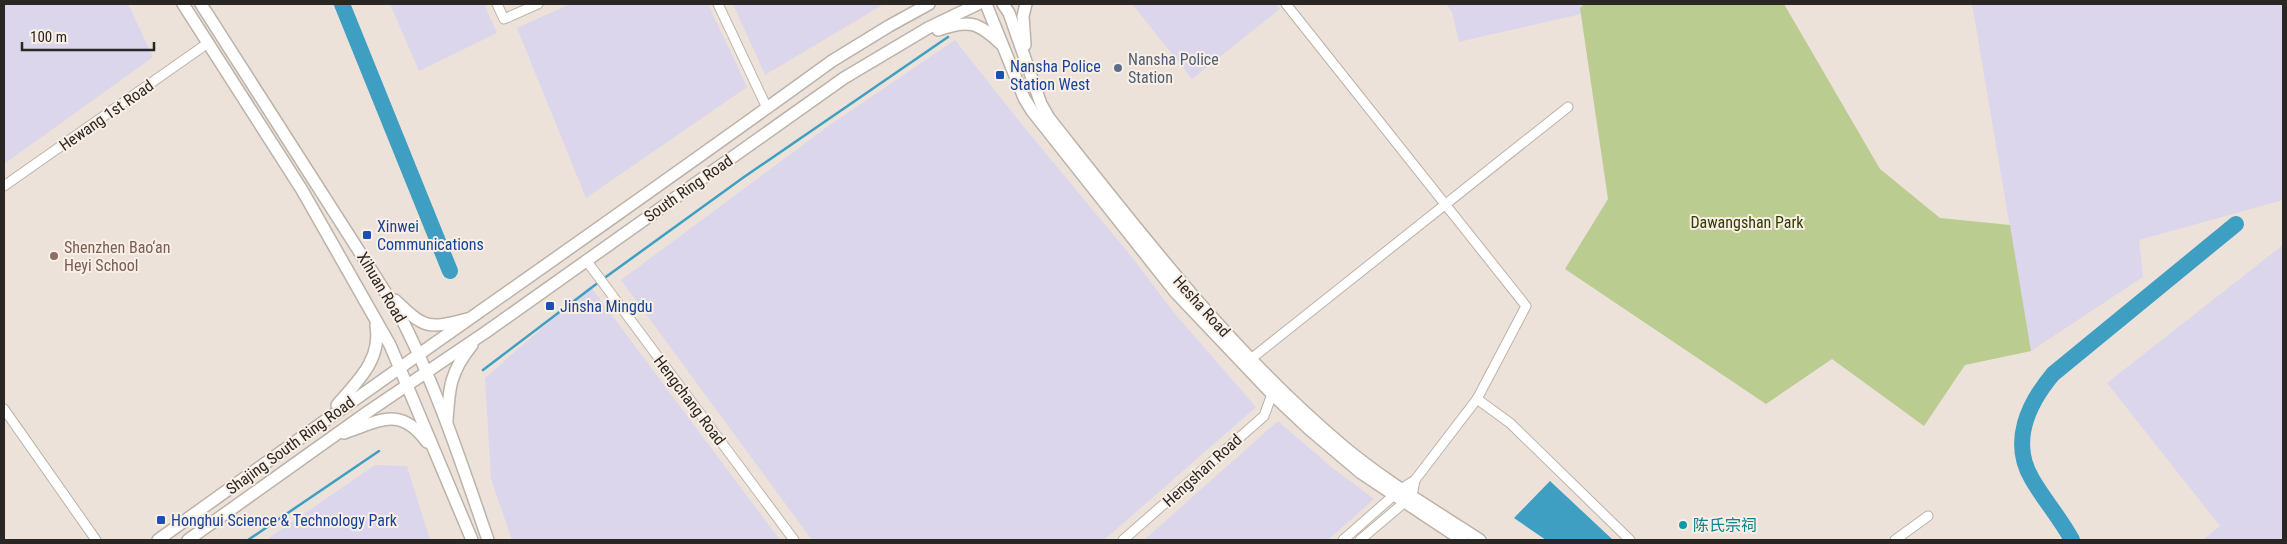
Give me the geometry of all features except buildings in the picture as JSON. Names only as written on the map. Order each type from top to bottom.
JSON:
[{"type":"main road","name":"Xihuan Road","points":[[183,4],[302,190],[375,320],[407,385],[472,540]]},
{"type":"main road","name":"Xihuan Road","points":[[201,4],[386,292],[409,333],[447,425],[488,540]]},
{"type":"main road","name":"South Ring Road","points":[[399,368],[476,316],[839,56],[929,4]]},
{"type":"main road","name":"South Ring Road","points":[[407,385],[486,332],[844,78],[901,43],[978,4]]},
{"type":"main road","name":"Hesha Road","points":[[986,4],[1024,98],[1041,124],[1176,293],[1247,362],[1397,492]]},
{"type":"main road","name":"Hesha Road","points":[[1003,4],[1009,13],[1041,104],[1049,118],[1272,394],[1337,454],[1408,499],[1480,540]]},
{"type":"main road","points":[[1026,4],[1023,16],[1027,64]]},
{"type":"main road","points":[[901,43],[964,23],[981,27],[1004,47]]},
{"type":"main road","points":[[386,292],[415,320],[423,324],[440,326],[476,316]]},
{"type":"main road","points":[[323,421],[369,366],[377,343],[375,320]]},
{"type":"main road","points":[[447,425],[449,388],[455,371],[468,350],[486,332]]},
{"type":"main road","name":"Shajing South Ring Road","points":[[158,540],[399,368]]},
{"type":"main road","name":"Shajing South Ring Road","points":[[188,540],[407,385]]},
{"type":"main road","points":[[332,437],[385,420],[400,420],[414,426],[437,455]]},
{"type":"main road","name":"Hesha Road","points":[[1408,499],[1462,540]]},
{"type":"street","points":[[497,4],[504,19],[538,4]]},
{"type":"street","points":[[718,4],[767,108]]},
{"type":"street","points":[[1286,4],[1526,306],[1477,399],[1415,480],[1408,499],[1360,540]]},
{"type":"street","name":"Hewang 1st Road","points":[[4,186],[208,43]]},
{"type":"street","points":[[1247,362],[1568,107]]},
{"type":"street","name":"Hengchang Road","points":[[586,260],[794,540]]},
{"type":"street","name":"Hengshan Road","points":[[1123,540],[1264,416],[1272,394]]},
{"type":"street","points":[[1477,399],[1510,423],[1630,540]]},
{"type":"street","points":[[4,409],[96,540]]},
{"type":"street","points":[[1343,540],[1397,492],[1415,480]]},
{"type":"street","points":[[1895,540],[1928,516]]},
{"type":"shaded area","points":[[4,4],[128,4],[153,57],[4,164]]},
{"type":"shaded area","points":[[390,4],[484,4],[497,33],[419,71]]},
{"type":"shaded area","points":[[570,4],[708,4],[747,87],[586,198],[517,28]]},
{"type":"shaded area","points":[[733,4],[884,4],[765,75]]},
{"type":"shaded area","points":[[1132,4],[1276,4],[1280,9],[1192,79]]},
{"type":"shaded area","points":[[1446,4],[1584,4],[1580,8],[1581,14],[1459,42],[1452,12]]},
{"type":"shaded area","points":[[1972,4],[2283,4],[2283,200],[2139,240],[2143,277],[2031,351]]},
{"type":"shaded area","points":[[955,40],[1135,261],[1175,314],[1256,407],[1104,540],[812,540],[621,280],[827,127]]},
{"type":"shaded area","points":[[2283,245],[2283,540],[2203,540],[2220,526],[2107,383]]},
{"type":"shaded area","points":[[590,286],[780,540],[512,540],[491,479],[485,378]]},
{"type":"shaded area","points":[[1278,421],[1330,466],[1374,499],[1328,540],[1144,540]]},
{"type":"shaded area","points":[[375,465],[407,466],[430,540],[266,540]]},
{"type":"green space","name":"Dawangshan Park","points":[[1584,4],[1784,4],[1880,169],[1940,218],[2010,225],[2031,351],[1965,365],[1924,426],[1832,359],[1766,404],[1565,269],[1608,199],[1580,8]]},
{"type":"water","points":[[1550,481],[1613,540],[1546,540],[1514,518]]},
{"type":"waterway","points":[[342,4],[450,271]]},
{"type":"waterway","points":[[603,279],[744,177],[948,37]]},
{"type":"waterway","points":[[2072,540],[2032,479],[2022,451],[2022,437],[2025,424],[2036,398],[2053,374],[2236,224]]},
{"type":"waterway","points":[[483,370],[599,282]]},
{"type":"waterway","points":[[248,540],[379,451]]},
{"type":"place","name":"Nansha Police Station","points":[[1118,68]]},
{"type":"place","name":"Nansha Police Station West","points":[[1000,75]]},
{"type":"place","name":"Xinwei Communications","points":[[367,235]]},
{"type":"place","name":"Shenzhen Bao‘an Heyi School","points":[[54,256]]},
{"type":"place","name":"Jinsha Mingdu","points":[[550,306]]},
{"type":"place","name":"Honghui Science & Technology Park","points":[[161,520]]},
{"type":"place","name":"陈氏宗祠","points":[[1683,525]]}]
